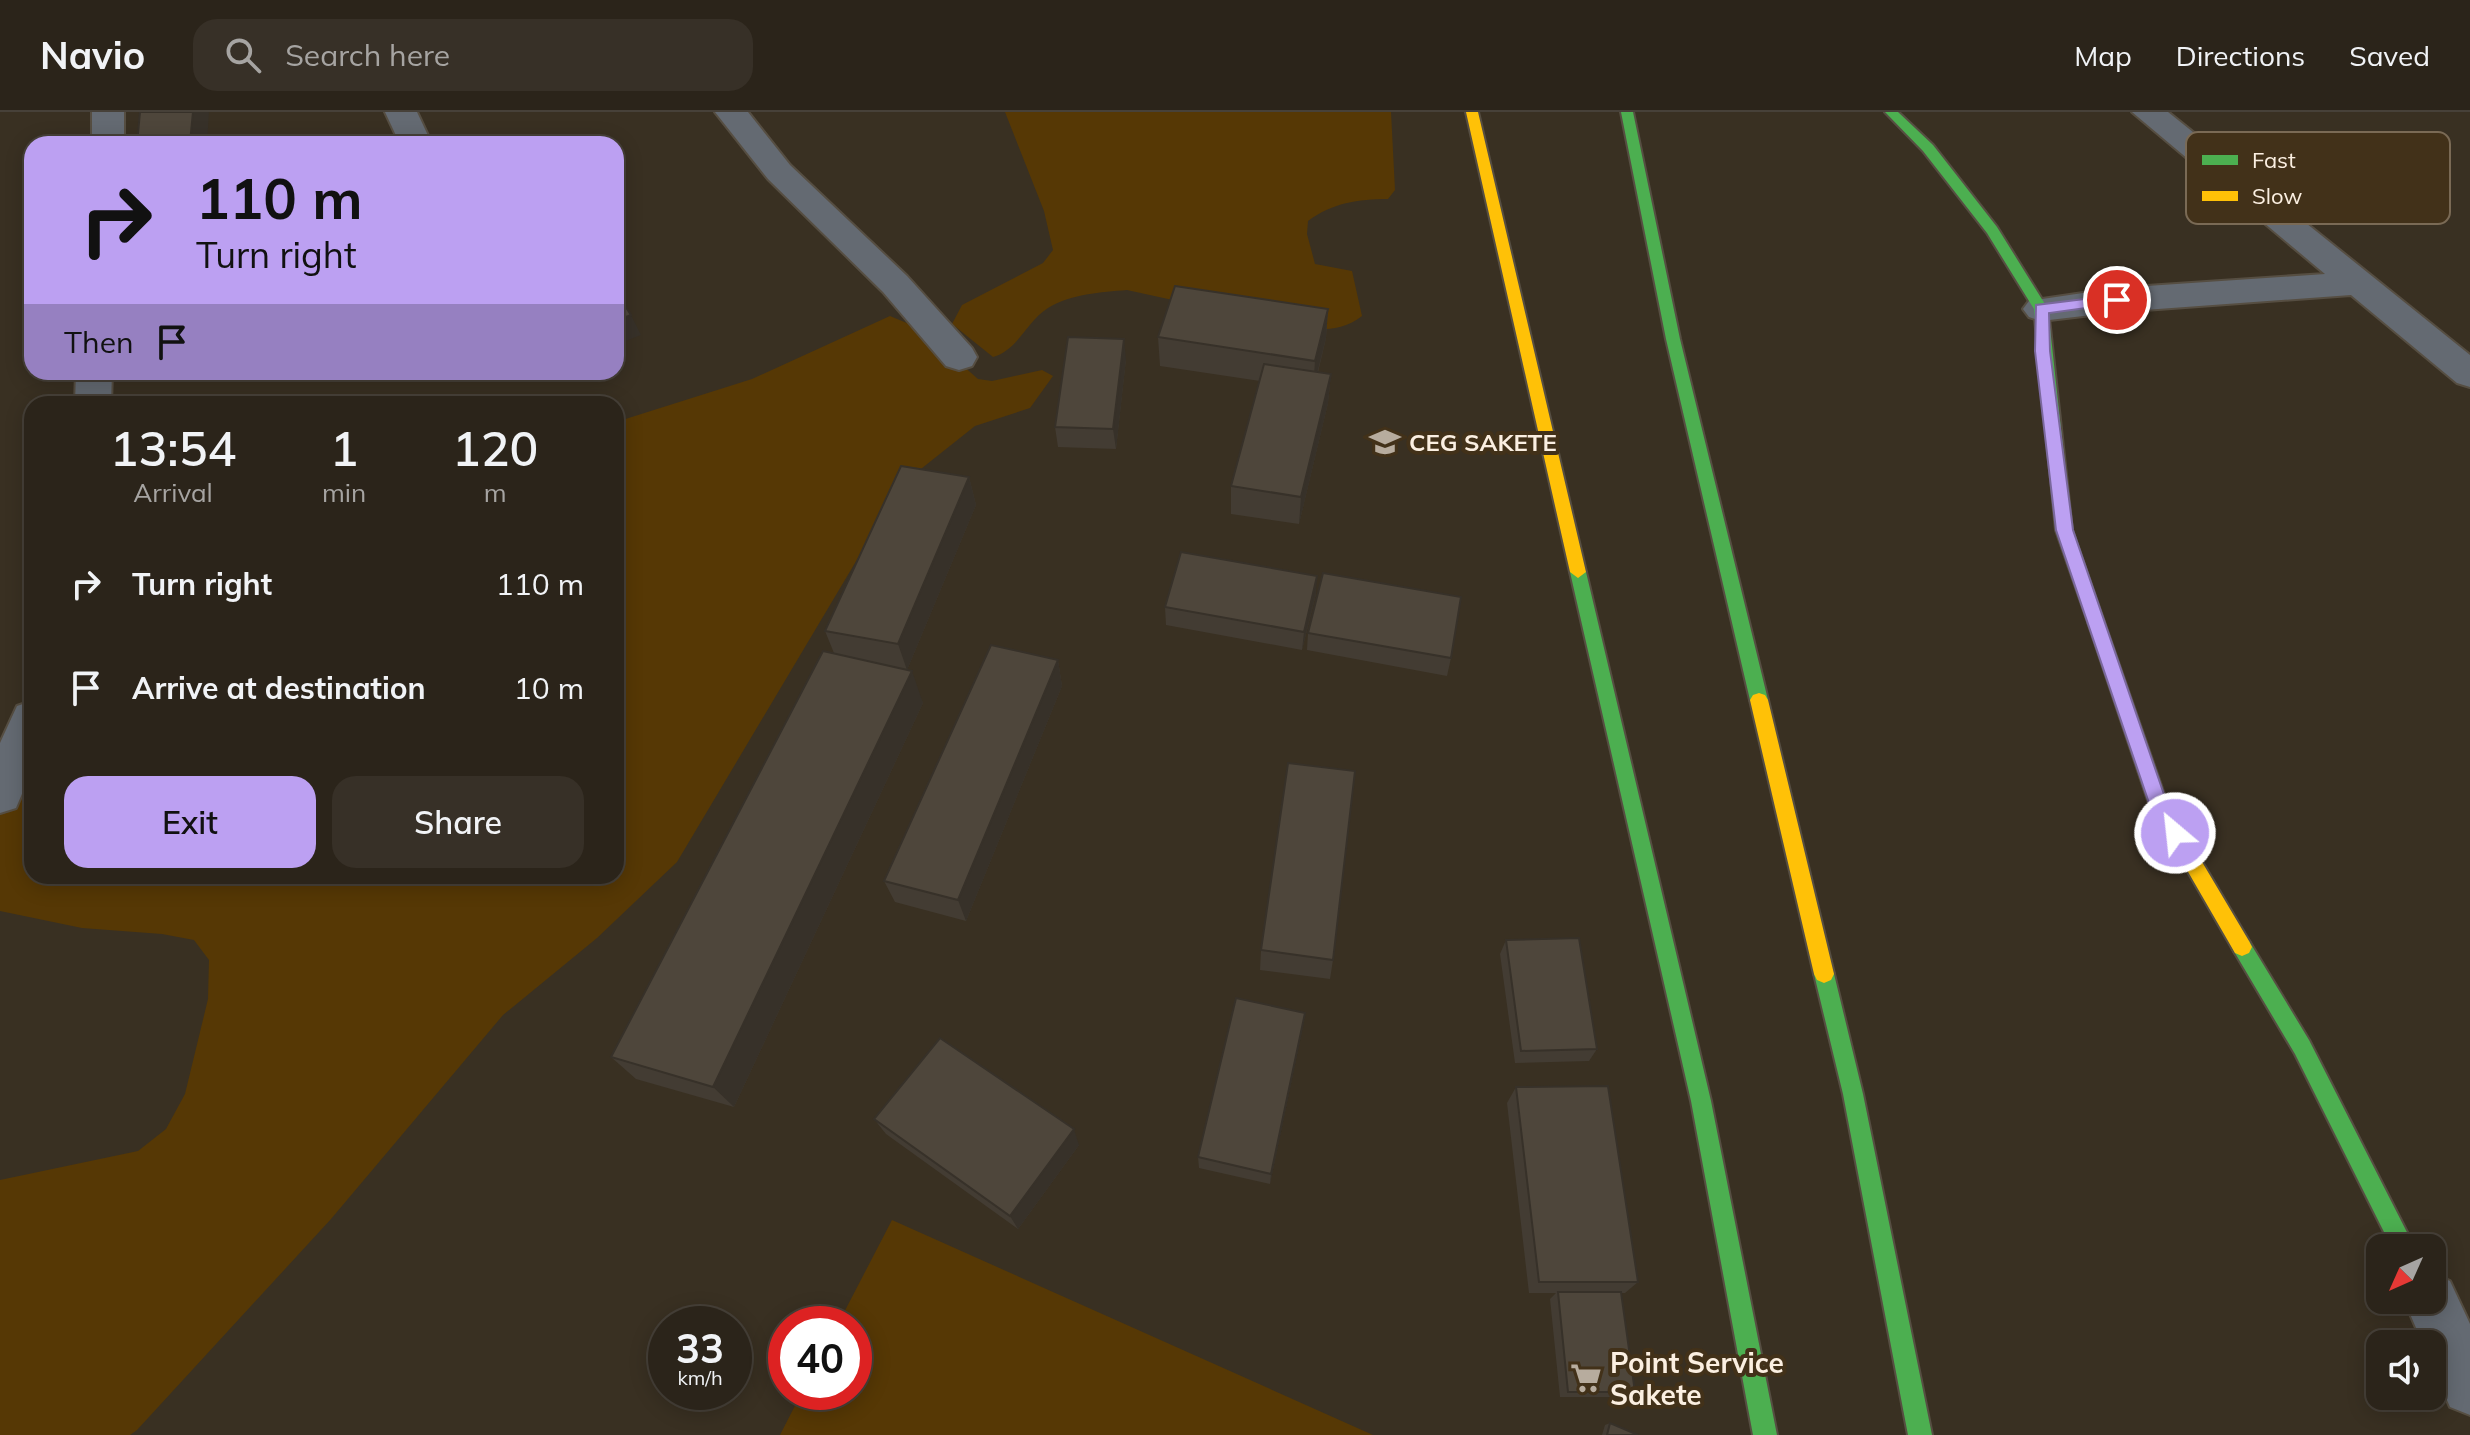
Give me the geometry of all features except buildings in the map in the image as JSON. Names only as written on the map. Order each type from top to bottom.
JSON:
[{"type":"street","points":[[108,112],[108,136]]},
{"type":"street","points":[[401,112],[412,136]]},
{"type":"street","points":[[731,112],[779,172],[895,284],[959,357]]},
{"type":"street","points":[[1472,112],[1701,1101],[1765,1435]]},
{"type":"street","points":[[1627,112],[1673,339],[1853,1094],[1920,1435]]},
{"type":"street","points":[[1891,112],[1928,148],[1992,230],[2041,309],[2064,530],[2159,806],[2302,1047],[2397,1234]]},
{"type":"street","points":[[2148,112],[2186,143]]},
{"type":"street","points":[[2285,224],[2470,374]]},
{"type":"street","points":[[2041,309],[2117,300],[2357,283]]},
{"type":"street","points":[[0,794],[24,738]]},
{"type":"street","points":[[2437,1314],[2470,1387]]},
{"type":"shaded area","points":[[1005,112],[1391,112],[1395,190],[1388,199],[1346,203],[1308,221],[1307,234],[1315,264],[1352,271],[1362,316],[1335,328],[1305,329],[1127,290],[1107,292],[1076,297],[1048,308],[1016,342],[993,357],[952,324],[962,305],[1043,263],[1053,250],[1044,211]]},
{"type":"shaded area","points":[[890,316],[921,329],[978,379],[992,381],[1042,370],[1053,376],[1030,408],[975,426],[902,484],[677,862],[597,938],[503,1015],[331,1219],[137,1430],[130,1435],[0,1435],[0,1180],[138,1151],[166,1129],[185,1094],[208,999],[209,960],[194,940],[162,934],[82,928],[0,911],[0,813],[24,778],[24,884],[624,884],[624,419],[752,379]]},
{"type":"shaded area","points":[[892,1220],[1373,1435],[780,1435],[793,1410],[872,1410],[872,1306],[847,1306]]},
{"type":"traffic: fast","points":[[1627,112],[1673,339],[1759,700]]},
{"type":"traffic: fast","points":[[1891,112],[1928,148],[1992,230],[2041,309],[2064,530],[2096,622]]},
{"type":"traffic: fast","points":[[1578,572],[1701,1101],[1765,1435]]},
{"type":"traffic: fast","points":[[2242,947],[2302,1047],[2397,1234]]},
{"type":"traffic: fast","points":[[1824,974],[1853,1094],[1920,1435]]},
{"type":"traffic: slow","points":[[1472,112],[1578,572]]},
{"type":"traffic: slow","points":[[2096,622],[2159,806],[2242,947]]},
{"type":"traffic: slow","points":[[1759,700],[1824,974]]},
{"type":"place","name":"CEG SAKETE","points":[[1385,442]]},
{"type":"place","name":"Point Service Sakete","points":[[1586,1378]]},
{"type":"route","points":[[2117,300],[2041,309],[2043,351],[2064,530],[2159,806],[2175,833]]}]
